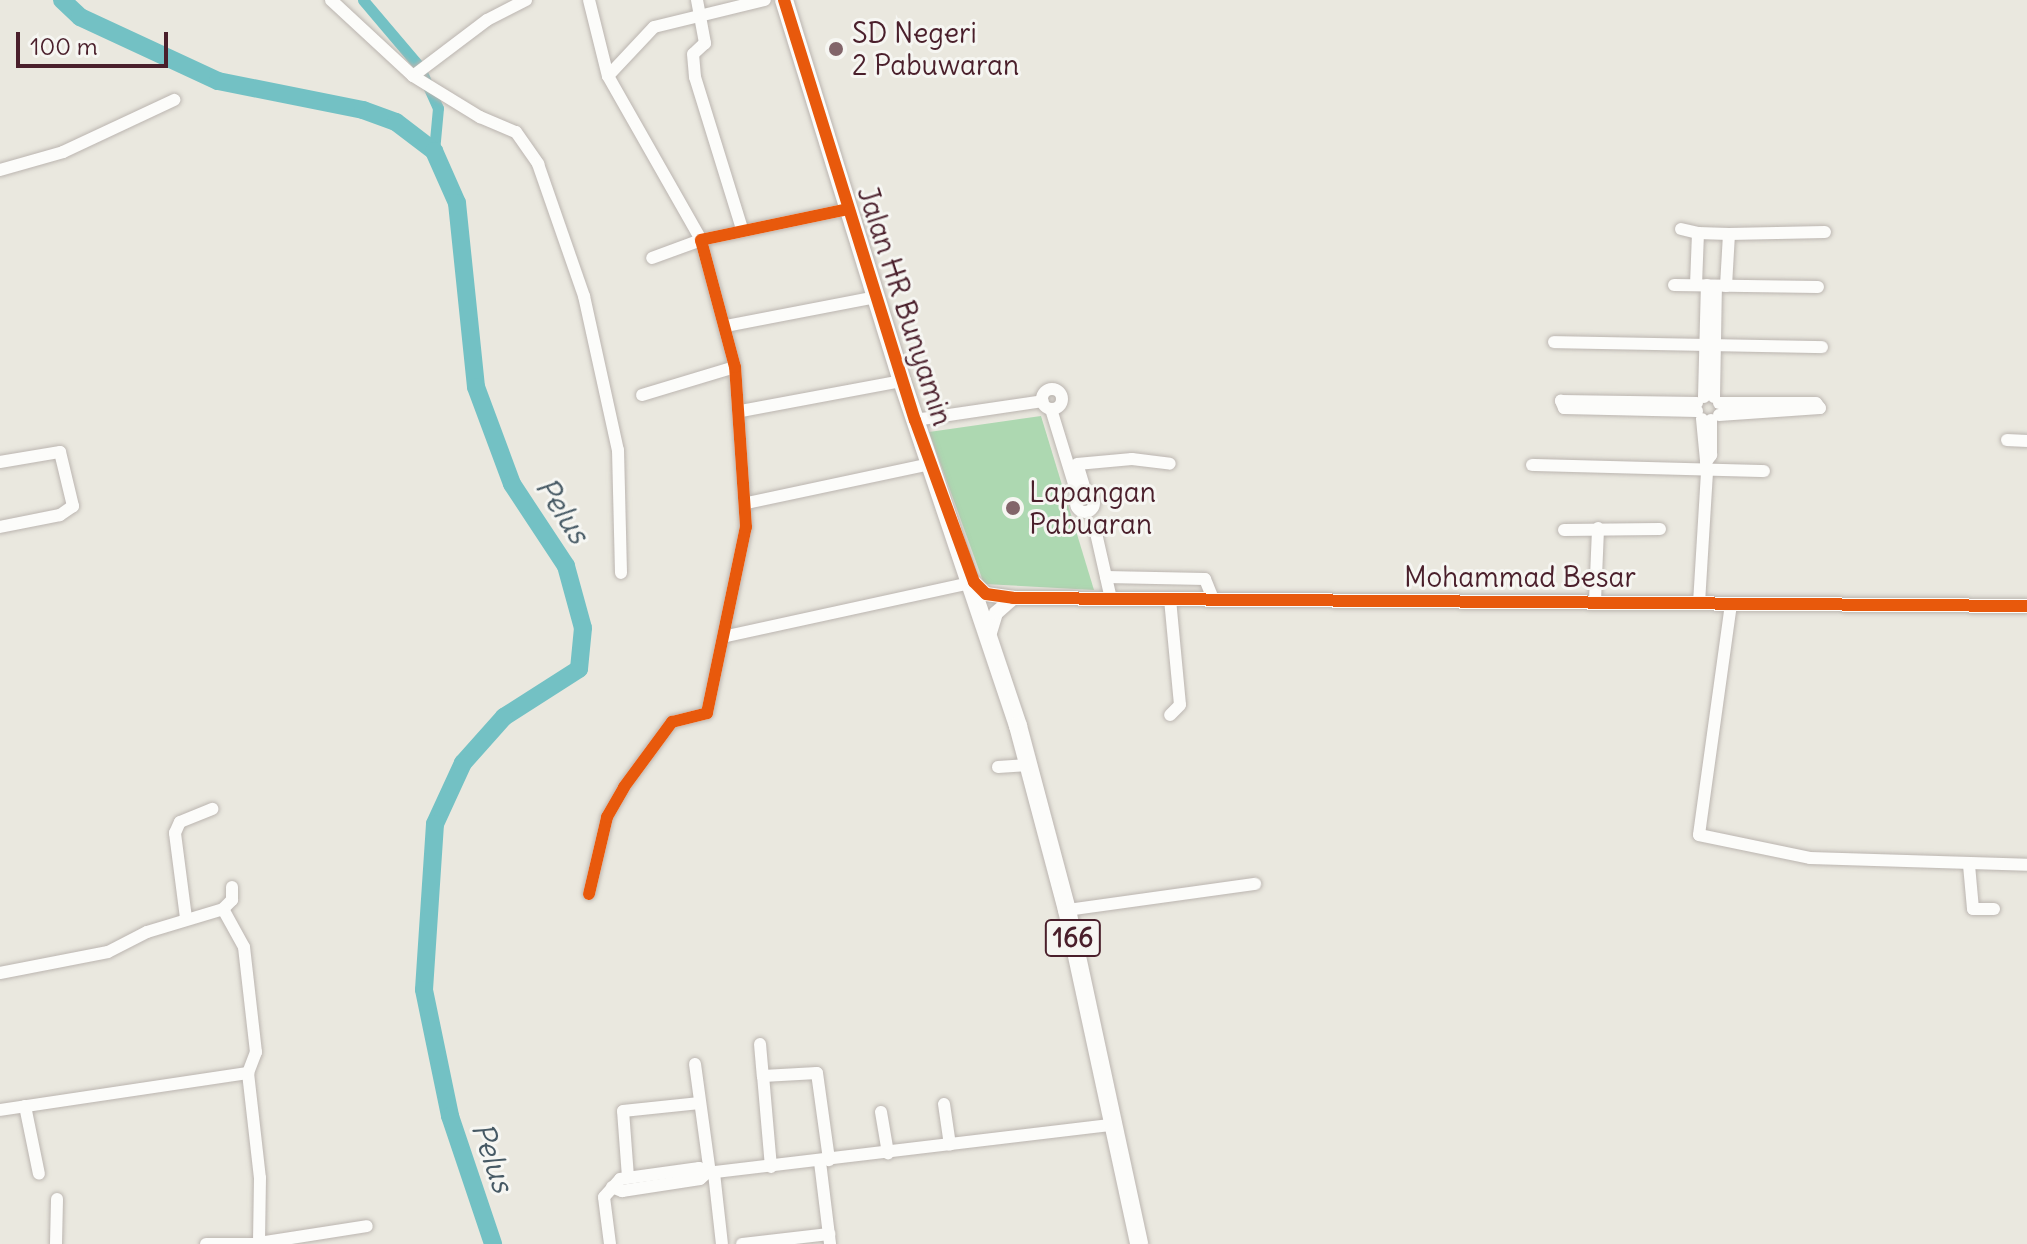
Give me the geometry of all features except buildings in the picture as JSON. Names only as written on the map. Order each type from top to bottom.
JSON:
[{"type":"main road","name":"Jalan HR Bunyamin","points":[[784,0],[902,381],[974,582]]},
{"type":"main road","name":"166","points":[[974,582],[1067,910],[1116,1124],[1139,1244]]},
{"type":"street","points":[[331,0],[413,76],[480,117],[516,132],[538,164],[584,296],[618,450],[621,573]]},
{"type":"street","points":[[413,76],[487,20],[526,0]]},
{"type":"street","points":[[589,0],[608,76],[701,240],[735,367],[747,503],[727,636],[707,713],[672,722],[607,817],[589,894]]},
{"type":"street","points":[[697,0],[705,43],[693,54],[695,77],[742,229]]},
{"type":"street","points":[[608,76],[654,27],[765,0]]},
{"type":"street","points":[[0,170],[63,152],[174,100]]},
{"type":"street","points":[[652,258],[742,229],[848,209]]},
{"type":"street","points":[[1681,229],[1729,234],[1825,232]]},
{"type":"street","points":[[1698,233],[1711,286],[1708,408],[1711,455],[1706,466],[1699,603]]},
{"type":"street","points":[[1711,286],[1729,234]]},
{"type":"street","points":[[1674,285],[1818,287]]},
{"type":"street","points":[[726,326],[876,297]]},
{"type":"street","points":[[1554,342],[1710,342],[1822,347]]},
{"type":"street","points":[[642,395],[735,367]]},
{"type":"street","points":[[741,411],[902,381]]},
{"type":"street","points":[[1708,408],[1564,408],[1561,401],[1708,408],[1816,403],[1820,408],[1708,408]]},
{"type":"street","points":[[915,420],[1051,405]]},
{"type":"street","points":[[1051,405],[1077,464],[1082,495],[1051,405]]},
{"type":"street","points":[[2007,440],[2027,441]]},
{"type":"street","points":[[0,462],[60,452],[73,506],[60,515],[0,527]]},
{"type":"street","points":[[1077,464],[1132,459],[1170,464]]},
{"type":"street","points":[[747,503],[931,464]]},
{"type":"street","points":[[1532,465],[1706,466],[1764,471]]},
{"type":"street","points":[[1595,601],[1598,528]]},
{"type":"street","points":[[1564,530],[1660,529]]},
{"type":"street","points":[[1096,533],[1111,599]]},
{"type":"street","points":[[1106,577],[1205,579],[1213,599]]},
{"type":"street","points":[[727,636],[974,582],[986,594],[1013,598]]},
{"type":"street","points":[[989,636],[991,620],[1013,598]]},
{"type":"street","name":"Mohammad Besar","points":[[1013,598],[2027,606]]},
{"type":"street","points":[[1170,599],[1180,705],[1170,715]]},
{"type":"street","points":[[1731,604],[1699,835],[1810,858],[2027,865]]},
{"type":"street","points":[[998,767],[1028,765]]},
{"type":"street","points":[[186,918],[175,833],[180,822],[212,809]]},
{"type":"street","points":[[1969,865],[1973,909],[1994,909]]},
{"type":"street","points":[[1067,910],[1255,884]]},
{"type":"street","points":[[0,973],[92,957],[186,918],[223,909],[232,900],[232,887]]},
{"type":"street","points":[[223,909],[244,947],[256,1052],[248,1073],[260,1178],[259,1243]]},
{"type":"street","points":[[760,1044],[771,1167]]},
{"type":"street","points":[[695,1064],[722,1244]]},
{"type":"street","points":[[0,1110],[248,1073]]},
{"type":"street","points":[[742,1244],[829,1239],[817,1073],[763,1076]]},
{"type":"street","points":[[628,1177],[621,1113],[700,1103]]},
{"type":"street","points":[[944,1104],[950,1145]]},
{"type":"street","points":[[25,1106],[39,1174]]},
{"type":"street","points":[[881,1112],[888,1153]]},
{"type":"street","points":[[612,1187],[622,1191],[700,1179],[710,1173],[1116,1124]]},
{"type":"street","points":[[610,1244],[604,1197],[612,1187],[628,1177],[699,1168],[710,1173]]},
{"type":"street","points":[[56,1244],[57,1199]]},
{"type":"street","points":[[206,1244],[259,1243],[367,1226]]},
{"type":"green space","name":"Lapangan Pabuaran","points":[[1041,416],[1094,590],[984,584],[929,432]]},
{"type":"waterway","name":"Pelus","points":[[62,0],[80,17],[218,81],[363,110],[396,122],[434,151],[457,203],[476,387],[512,484],[566,566],[583,628],[579,669],[504,717],[463,763],[435,824],[424,990],[450,1116],[493,1244]]},
{"type":"waterway","points":[[363,0],[419,66],[438,108],[434,151]]},
{"type":"cycle path","points":[[784,0],[915,420],[974,582],[986,594],[1013,598],[2027,606]]},
{"type":"cycle path","points":[[589,894],[607,817],[624,787],[672,722],[707,713],[746,527],[735,367],[701,240],[848,209]]},
{"type":"place","name":"SD Negeri 2 Pabuwaran","points":[[836,49]]},
{"type":"place","name":"Lapangan Pabuaran","points":[[1013,508]]}]
